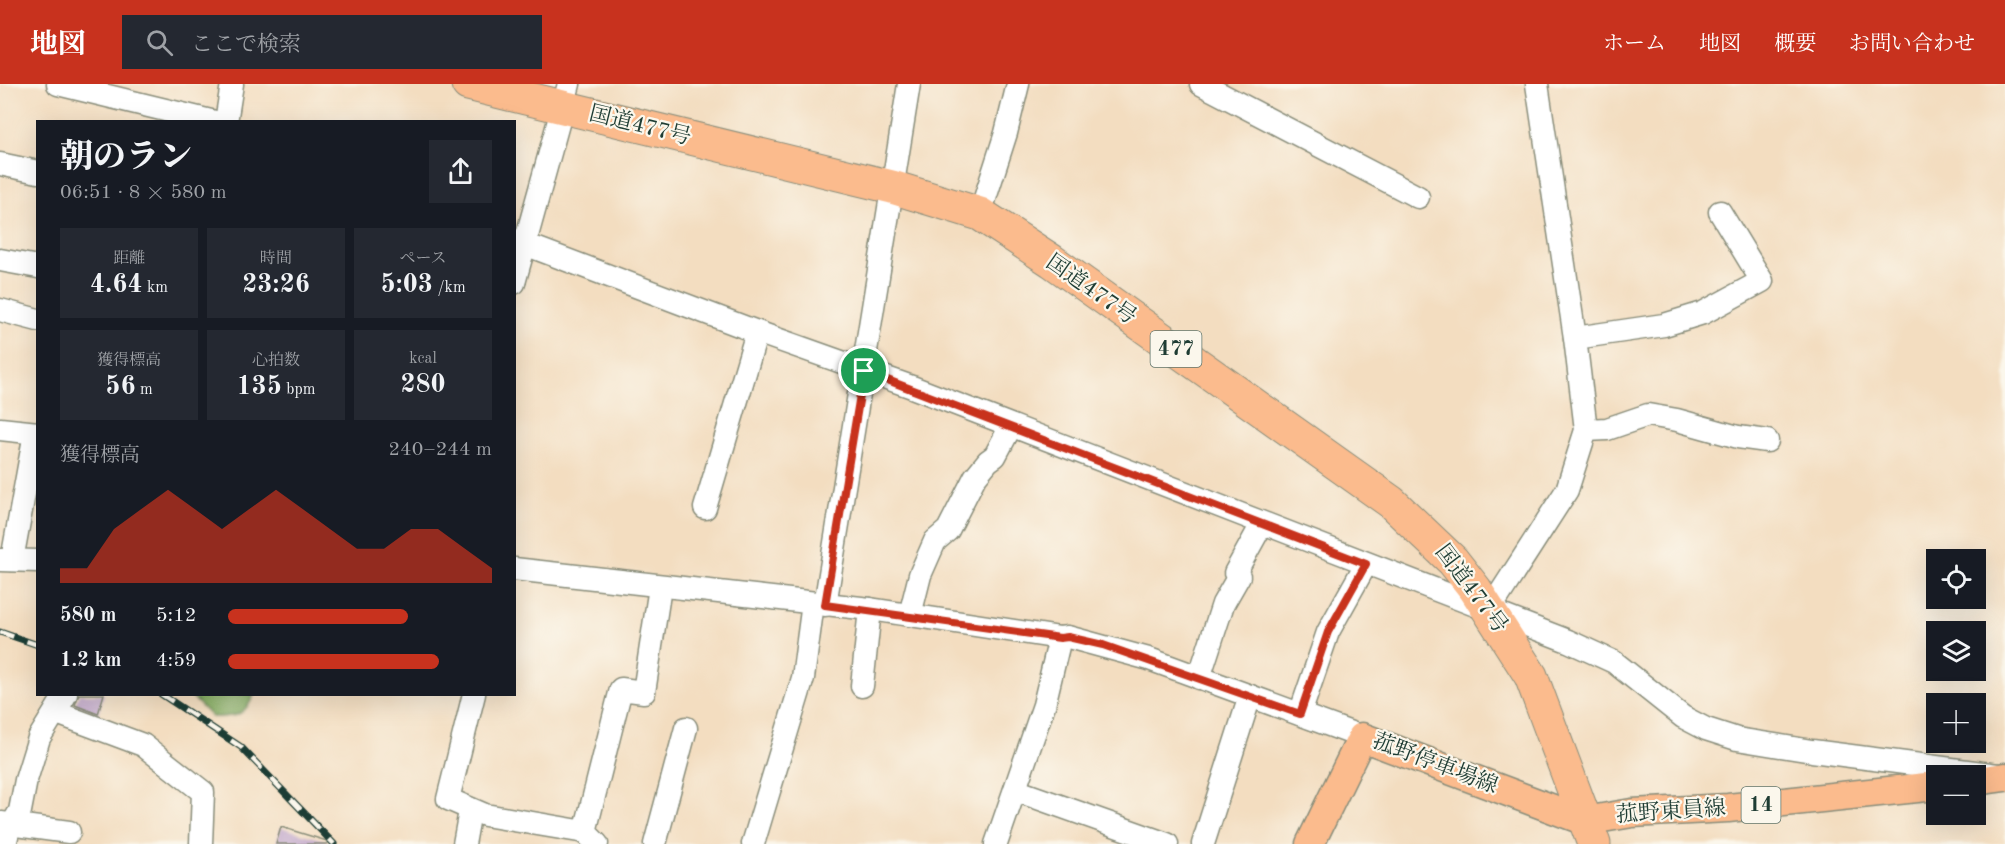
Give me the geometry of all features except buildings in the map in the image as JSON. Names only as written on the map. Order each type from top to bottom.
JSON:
[{"type":"highway","name":"国道477号","points":[[468,84],[566,95],[892,187],[980,214],[1052,261],[1391,502],[1453,561],[1490,611],[1532,676],[1590,833]]},
{"type":"main road","name":"菰野停車場線","points":[[1310,844],[1362,737],[1590,833]]},
{"type":"main road","points":[[1986,779],[2005,776]]},
{"type":"main road","name":"菰野東員線","points":[[1590,833],[1632,813],[1728,808],[1926,787]]},
{"type":"street","points":[[58,84],[207,120]]},
{"type":"street","points":[[226,120],[232,84]]},
{"type":"street","points":[[753,844],[803,678],[819,604],[864,371],[909,84]]},
{"type":"street","points":[[980,214],[1006,133],[1018,84]]},
{"type":"street","points":[[1201,84],[1419,197]]},
{"type":"street","points":[[1490,611],[1567,490],[1586,430],[1575,338],[1537,84]]},
{"type":"street","points":[[516,266],[519,241],[566,95]]},
{"type":"street","points":[[0,164],[36,172]]},
{"type":"street","points":[[1575,338],[1664,325],[1703,313],[1762,281],[1720,212]]},
{"type":"street","points":[[519,241],[1011,426],[1569,641],[1614,662],[1683,717],[1706,729],[1737,739],[1823,753],[2005,776]]},
{"type":"street","points":[[0,260],[36,267]]},
{"type":"street","points":[[0,310],[36,319]]},
{"type":"street","points":[[705,508],[757,332]]},
{"type":"street","points":[[1586,430],[1607,429],[1648,416],[1677,420],[1738,437],[1767,441]]},
{"type":"street","points":[[910,615],[920,575],[935,541],[948,530],[975,477],[988,461],[996,456],[1011,426]]},
{"type":"street","points":[[0,429],[36,433],[6,560],[36,561]]},
{"type":"street","points":[[1199,678],[1223,604],[1239,576],[1234,573],[1262,524]]},
{"type":"street","points":[[1300,714],[1328,632],[1366,564]]},
{"type":"street","points":[[516,569],[870,609],[1060,638],[1068,637],[1103,645],[1362,737]]},
{"type":"street","points":[[474,696],[448,799],[470,811],[591,838],[621,689],[644,692],[660,587]]},
{"type":"street","points":[[862,686],[870,609]]},
{"type":"street","points":[[996,844],[1044,705],[1060,638]]},
{"type":"street","points":[[1203,844],[1250,696]]},
{"type":"street","points":[[6,830],[20,811],[26,780],[39,738],[45,725],[61,704],[143,745],[203,792],[201,844]]},
{"type":"street","points":[[655,844],[686,728]]},
{"type":"street","points":[[1015,790],[1132,838],[1167,844]]},
{"type":"street","points":[[464,844],[470,811]]},
{"type":"street","points":[[6,830],[69,832]]},
{"type":"green space","points":[[191,696],[253,696],[242,712],[227,717],[212,717]]},
{"type":"railway","points":[[0,632],[36,644]]},
{"type":"railway","points":[[164,696],[241,747],[334,844]]},
{"type":"route","points":[[864,371],[912,387],[1366,564],[1328,632],[1300,714],[1149,659],[1103,645],[1068,637],[1060,638],[870,609],[825,605],[864,371]]}]
